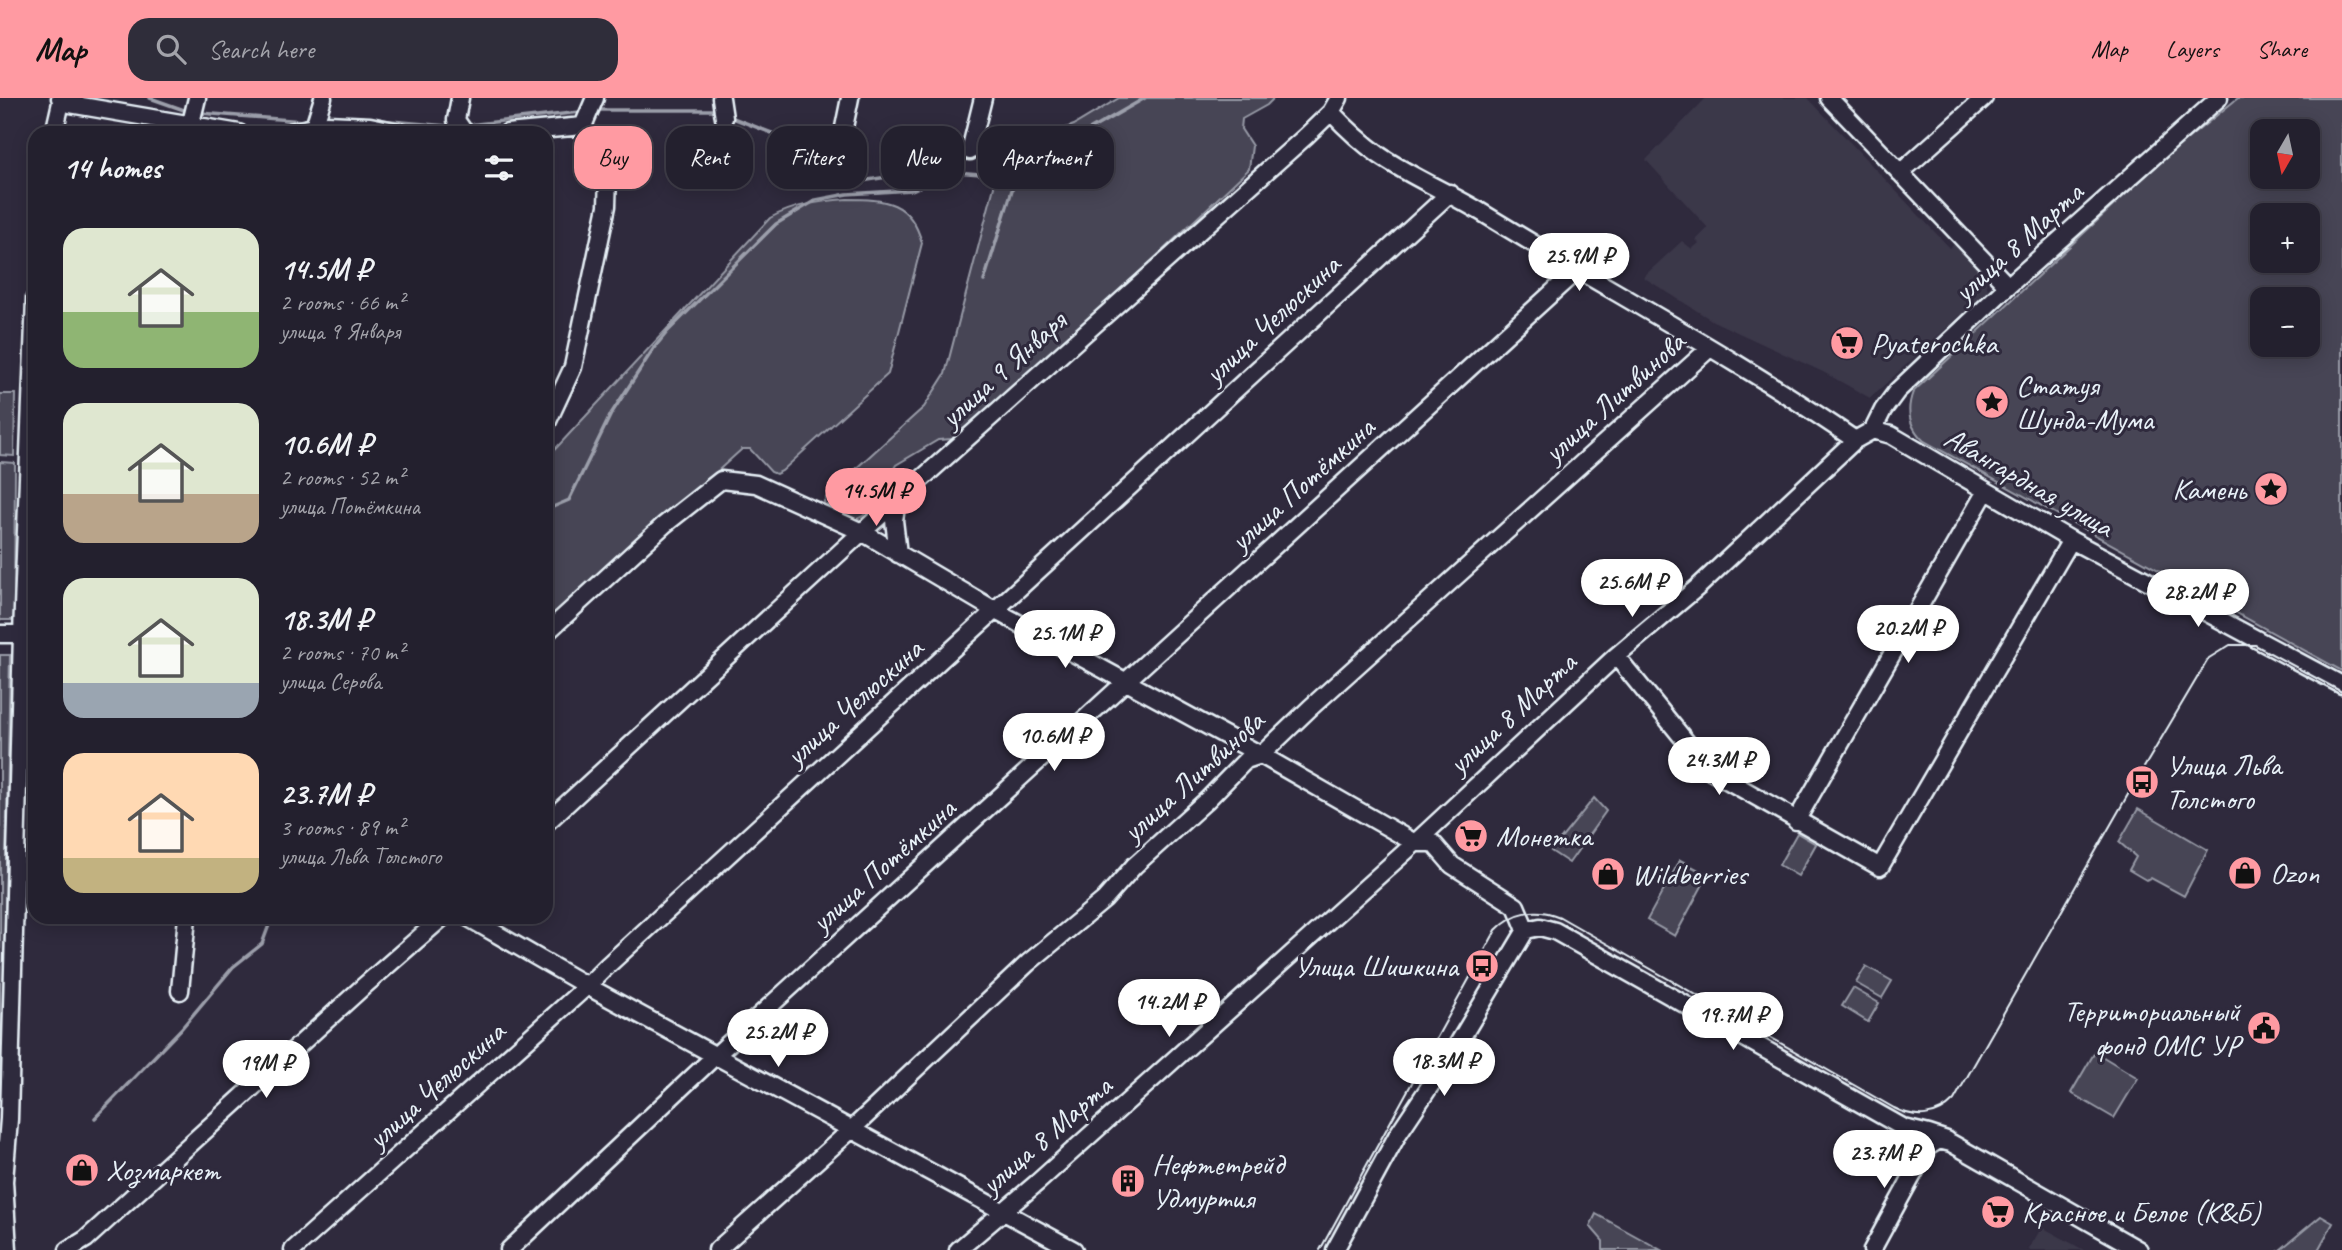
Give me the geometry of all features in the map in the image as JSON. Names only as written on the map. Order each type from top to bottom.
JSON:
[{"type":"street","points":[[191,123],[197,98]]},
{"type":"street","points":[[314,126],[323,98]]},
{"type":"street","points":[[460,98],[456,120],[460,126]]},
{"type":"street","points":[[583,126],[595,98]]},
{"type":"street","points":[[721,98],[724,118]]},
{"type":"street","points":[[844,126],[850,98]]},
{"type":"street","points":[[970,151],[983,98]]},
{"type":"street","points":[[1829,98],[2008,286]]},
{"type":"street","points":[[1900,173],[1984,98]]},
{"type":"street","name":"улица 8 Марта","points":[[958,1250],[1038,1182],[1415,843],[1616,656],[1698,587],[1855,440],[1873,430],[1897,391],[2008,286],[2219,98]]},
{"type":"street","points":[[55,126],[61,99],[70,104],[146,125],[191,123],[203,126]]},
{"type":"street","points":[[1335,105],[1356,137],[1381,156],[1450,193],[1576,271],[1710,348],[1855,440]]},
{"type":"street","name":"улица 9 Января","points":[[553,817],[862,532],[1335,105]]},
{"type":"street","points":[[318,126],[370,126]]},
{"type":"street","points":[[553,129],[574,127]]},
{"type":"street","points":[[553,410],[573,366],[607,206],[608,189]]},
{"type":"street","name":"улица Челюскина","points":[[293,1250],[587,986],[1450,193]]},
{"type":"street","name":"улица Потёмкина","points":[[509,1250],[715,1056],[1576,271]]},
{"type":"street","name":"улица Литвинова","points":[[717,1250],[851,1130],[1028,963],[1104,901],[1135,866],[1246,760],[1261,755],[1710,348]]},
{"type":"street","name":"Авангардная улица","points":[[1873,430],[1891,435],[2071,540],[2342,685]]},
{"type":"street","points":[[553,627],[664,525],[721,480],[756,484],[862,532],[996,611],[1261,755],[1415,843],[1433,843],[1452,865],[1516,906],[1526,930],[1456,1047],[1398,1134],[1335,1250]]},
{"type":"street","points":[[1796,821],[1986,491]]},
{"type":"street","points":[[897,501],[894,520],[898,554]]},
{"type":"street","points":[[1616,656],[1709,770],[1880,867],[2071,540]]},
{"type":"street","points":[[0,635],[28,634]]},
{"type":"street","points":[[8,1250],[2,1183],[9,1109],[28,658]]},
{"type":"street","points":[[180,991],[186,924]]},
{"type":"street","points":[[68,1250],[86,1239],[435,924]]},
{"type":"street","points":[[479,924],[587,986],[1074,1250]]},
{"type":"street","points":[[1526,930],[1540,928],[1555,931],[1904,1128],[1947,1140],[2139,1250]]},
{"type":"street","points":[[1872,1250],[1927,1147],[1939,1140],[1947,1140]]},
{"type":"shaded area","points":[[1119,98],[1274,98],[1242,119],[1241,129],[1252,146],[1249,169],[1007,397],[982,413],[952,439],[938,440],[896,465],[863,516],[853,521],[825,511],[824,501],[830,492],[924,407],[945,374],[993,189],[1114,189],[1114,126],[1071,126]]},
{"type":"shaded area","points":[[1706,98],[1808,98],[1950,248],[1957,242],[1983,272],[1988,290],[1870,398],[1823,372],[1713,321],[1643,277],[1682,241],[1692,249],[1699,243],[1696,240],[1708,228],[1646,160]]},
{"type":"shaded area","points":[[2238,98],[2342,98],[2342,671],[1924,441],[1912,424],[1909,412],[1913,392],[2169,154]]},
{"type":"shaded area","points":[[873,200],[895,205],[911,218],[922,243],[888,374],[782,471],[776,474],[771,472],[750,449],[742,449],[553,620],[553,451],[770,218],[807,204]]},
{"type":"shaded area","points":[[0,394],[15,394],[14,456],[0,455]]},
{"type":"shaded area","points":[[0,462],[15,463],[14,620],[0,620]]},
{"type":"shaded area","points":[[0,655],[10,655],[0,1174]]},
{"type":"shaded area","points":[[1594,798],[1606,811],[1569,863],[1551,851]]},
{"type":"shaded area","points":[[2138,809],[2208,850],[2184,896],[2151,878],[2146,880],[2129,870],[2136,857],[2119,842]]},
{"type":"shaded area","points":[[1797,833],[1816,844],[1798,876],[1779,865]]},
{"type":"shaded area","points":[[1680,860],[1708,875],[1675,936],[1647,920]]},
{"type":"shaded area","points":[[1866,966],[1892,981],[1882,998],[1856,983]]},
{"type":"shaded area","points":[[1853,988],[1879,1003],[1868,1022],[1842,1006]]},
{"type":"shaded area","points":[[2095,1052],[2138,1078],[2114,1118],[2071,1093]]},
{"type":"shaded area","points":[[1596,1214],[1661,1250],[1603,1250],[1603,1241],[1590,1226]]},
{"type":"shaded area","points":[[2321,1216],[2333,1223],[2318,1250],[2280,1250]]},
{"type":"shaded area","points":[[2042,1227],[2084,1250],[2028,1250]]},
{"type":"waterway","points":[[150,98],[184,110]]},
{"type":"waterway","points":[[553,507],[569,500],[611,414],[654,348],[776,224],[816,200],[847,194],[912,190],[956,172],[1016,177],[1070,141],[1145,98]]},
{"type":"waterway","points":[[597,110],[714,110]]},
{"type":"waterway","points":[[468,125],[580,112]]},
{"type":"waterway","points":[[200,113],[303,121]]},
{"type":"waterway","points":[[331,116],[343,117]]},
{"type":"waterway","points":[[733,118],[795,142],[862,181],[881,178]]},
{"type":"waterway","points":[[379,120],[448,126]]},
{"type":"waterway","points":[[984,281],[1012,189]]},
{"type":"waterway","points":[[95,1118],[181,1029],[233,967],[262,944],[269,924]]},
{"type":"tram line","points":[[1320,1250],[1496,930],[1510,919],[1534,912],[1560,917],[1894,1108],[1910,1114],[1926,1115],[1940,1110],[1954,1100],[2209,658],[2230,645],[2255,645],[2342,692]]},
{"type":"place","name":"Pyaterochka","points":[[1847,343]]},
{"type":"place","name":"Статуя Шунда-Мума","points":[[1992,402]]},
{"type":"place","name":"Камень","points":[[2271,489]]},
{"type":"place","name":"Улица Льва Толстого","points":[[2142,782]]},
{"type":"place","name":"Монетка","points":[[1471,836]]},
{"type":"place","name":"Ozon","points":[[2245,873]]},
{"type":"place","name":"Wildberries","points":[[1608,874]]},
{"type":"place","name":"Улица Шишкина","points":[[1482,966]]},
{"type":"place","name":"Территориальный фонд ОМС УР","points":[[2264,1028]]},
{"type":"place","name":"Хозмаркет","points":[[82,1170]]},
{"type":"place","name":"Нефтетрейд Удмуртия","points":[[1128,1181]]},
{"type":"place","name":"Красное и Белое (К&Б)","points":[[1998,1212]]}]
